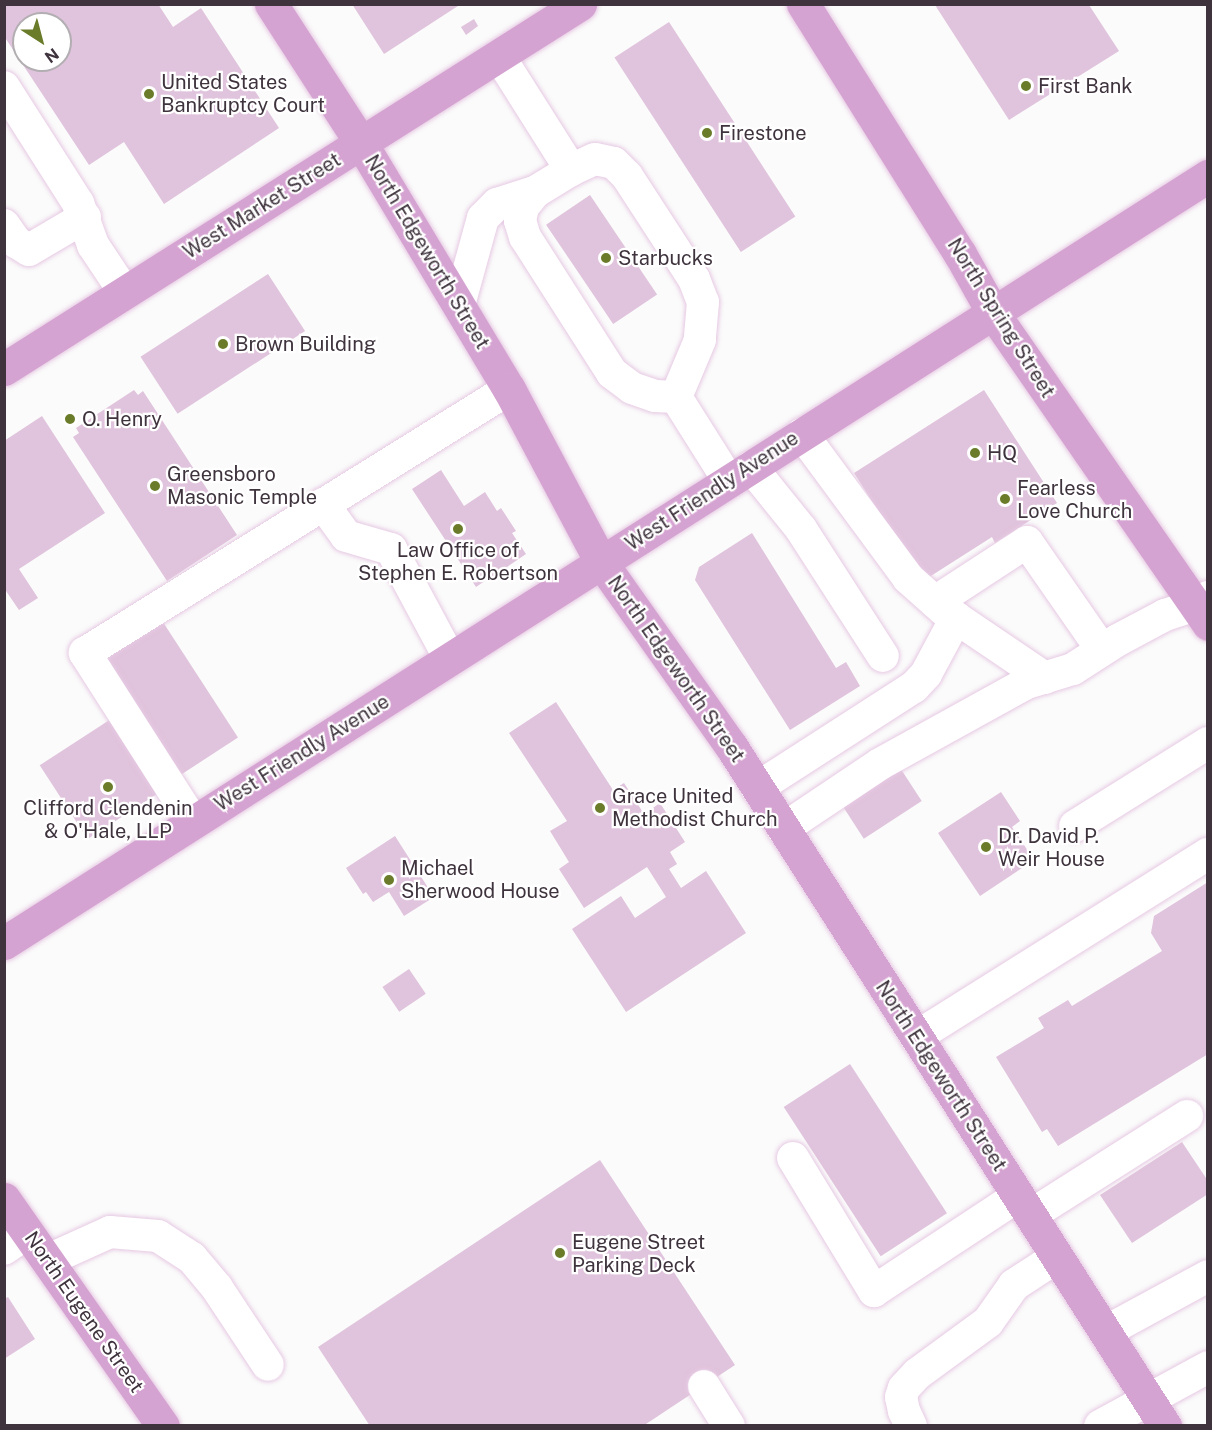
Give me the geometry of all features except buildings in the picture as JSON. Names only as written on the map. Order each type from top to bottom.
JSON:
[{"type":"main road","name":"North Edgeworth Street","points":[[271,4],[361,143],[509,389],[601,562],[757,788],[1157,1412]]},
{"type":"main road","name":"West Market Street","points":[[5,368],[580,4]]},
{"type":"main road","name":"North Spring Street","points":[[803,4],[960,254],[993,313],[1203,609]]},
{"type":"main road","name":"West Friendly Avenue","points":[[4,943],[1208,176]]},
{"type":"main road","name":"North Eugene Street","points":[[4,1198],[16,1240],[48,1260],[163,1425]]},
{"type":"street","points":[[499,56],[571,170]]},
{"type":"street","points":[[4,87],[82,210],[93,245],[125,293]]},
{"type":"street","points":[[459,305],[483,218],[497,204],[535,192],[571,170],[595,159],[614,163],[627,176],[694,279],[703,303],[700,340],[675,397]]},
{"type":"street","points":[[535,192],[523,207],[520,221],[525,237],[612,373],[632,388],[655,396],[675,397],[740,474],[801,529],[883,656]]},
{"type":"street","points":[[10,233],[30,250],[82,210]]},
{"type":"street","points":[[193,822],[85,653],[509,389]]},
{"type":"street","points":[[802,434],[908,578],[945,610],[1045,678]]},
{"type":"street","points":[[323,504],[345,536],[391,549],[450,659]]},
{"type":"street","points":[[757,788],[914,687],[926,674],[945,610],[1028,542],[1101,651]]},
{"type":"street","points":[[783,828],[880,764],[1027,683],[1073,669],[1165,615],[1203,609]]},
{"type":"street","points":[[1075,826],[1208,743]]},
{"type":"street","points":[[916,1036],[1208,854]]},
{"type":"street","points":[[793,1158],[874,1291],[1024,1205],[1187,1116]]},
{"type":"street","points":[[48,1260],[110,1232],[158,1236],[192,1258],[218,1288],[268,1365]]},
{"type":"street","points":[[911,1425],[904,1412],[902,1397],[904,1388],[916,1374],[988,1322],[1014,1285],[1057,1257]]},
{"type":"street","points":[[1105,1332],[1208,1276]]},
{"type":"street","points":[[1100,1425],[1157,1412],[1208,1367]]},
{"type":"street","points":[[704,1386],[729,1425]]},
{"type":"place","name":"First Bank","points":[[1026,86]]},
{"type":"place","name":"United States Bankruptcy Court","points":[[149,94]]},
{"type":"place","name":"Firestone","points":[[707,133]]},
{"type":"place","name":"Starbucks","points":[[606,258]]},
{"type":"place","name":"Brown Building","points":[[223,344]]},
{"type":"place","name":"O. Henry","points":[[70,419]]},
{"type":"place","name":"HQ","points":[[975,453]]},
{"type":"place","name":"Greensboro Masonic Temple","points":[[155,486]]},
{"type":"place","name":"Fearless Love Church","points":[[1005,499]]},
{"type":"place","name":"Law Office of Stephen E. Robertson","points":[[458,529]]},
{"type":"place","name":"Clifford Clendenin & O'Hale, LLP","points":[[108,787]]},
{"type":"place","name":"Grace United Methodist Church","points":[[600,808]]},
{"type":"place","name":"Dr. David P. Weir House","points":[[986,847]]},
{"type":"place","name":"Michael Sherwood House","points":[[389,880]]},
{"type":"place","name":"Eugene Street Parking Deck","points":[[560,1253]]}]
